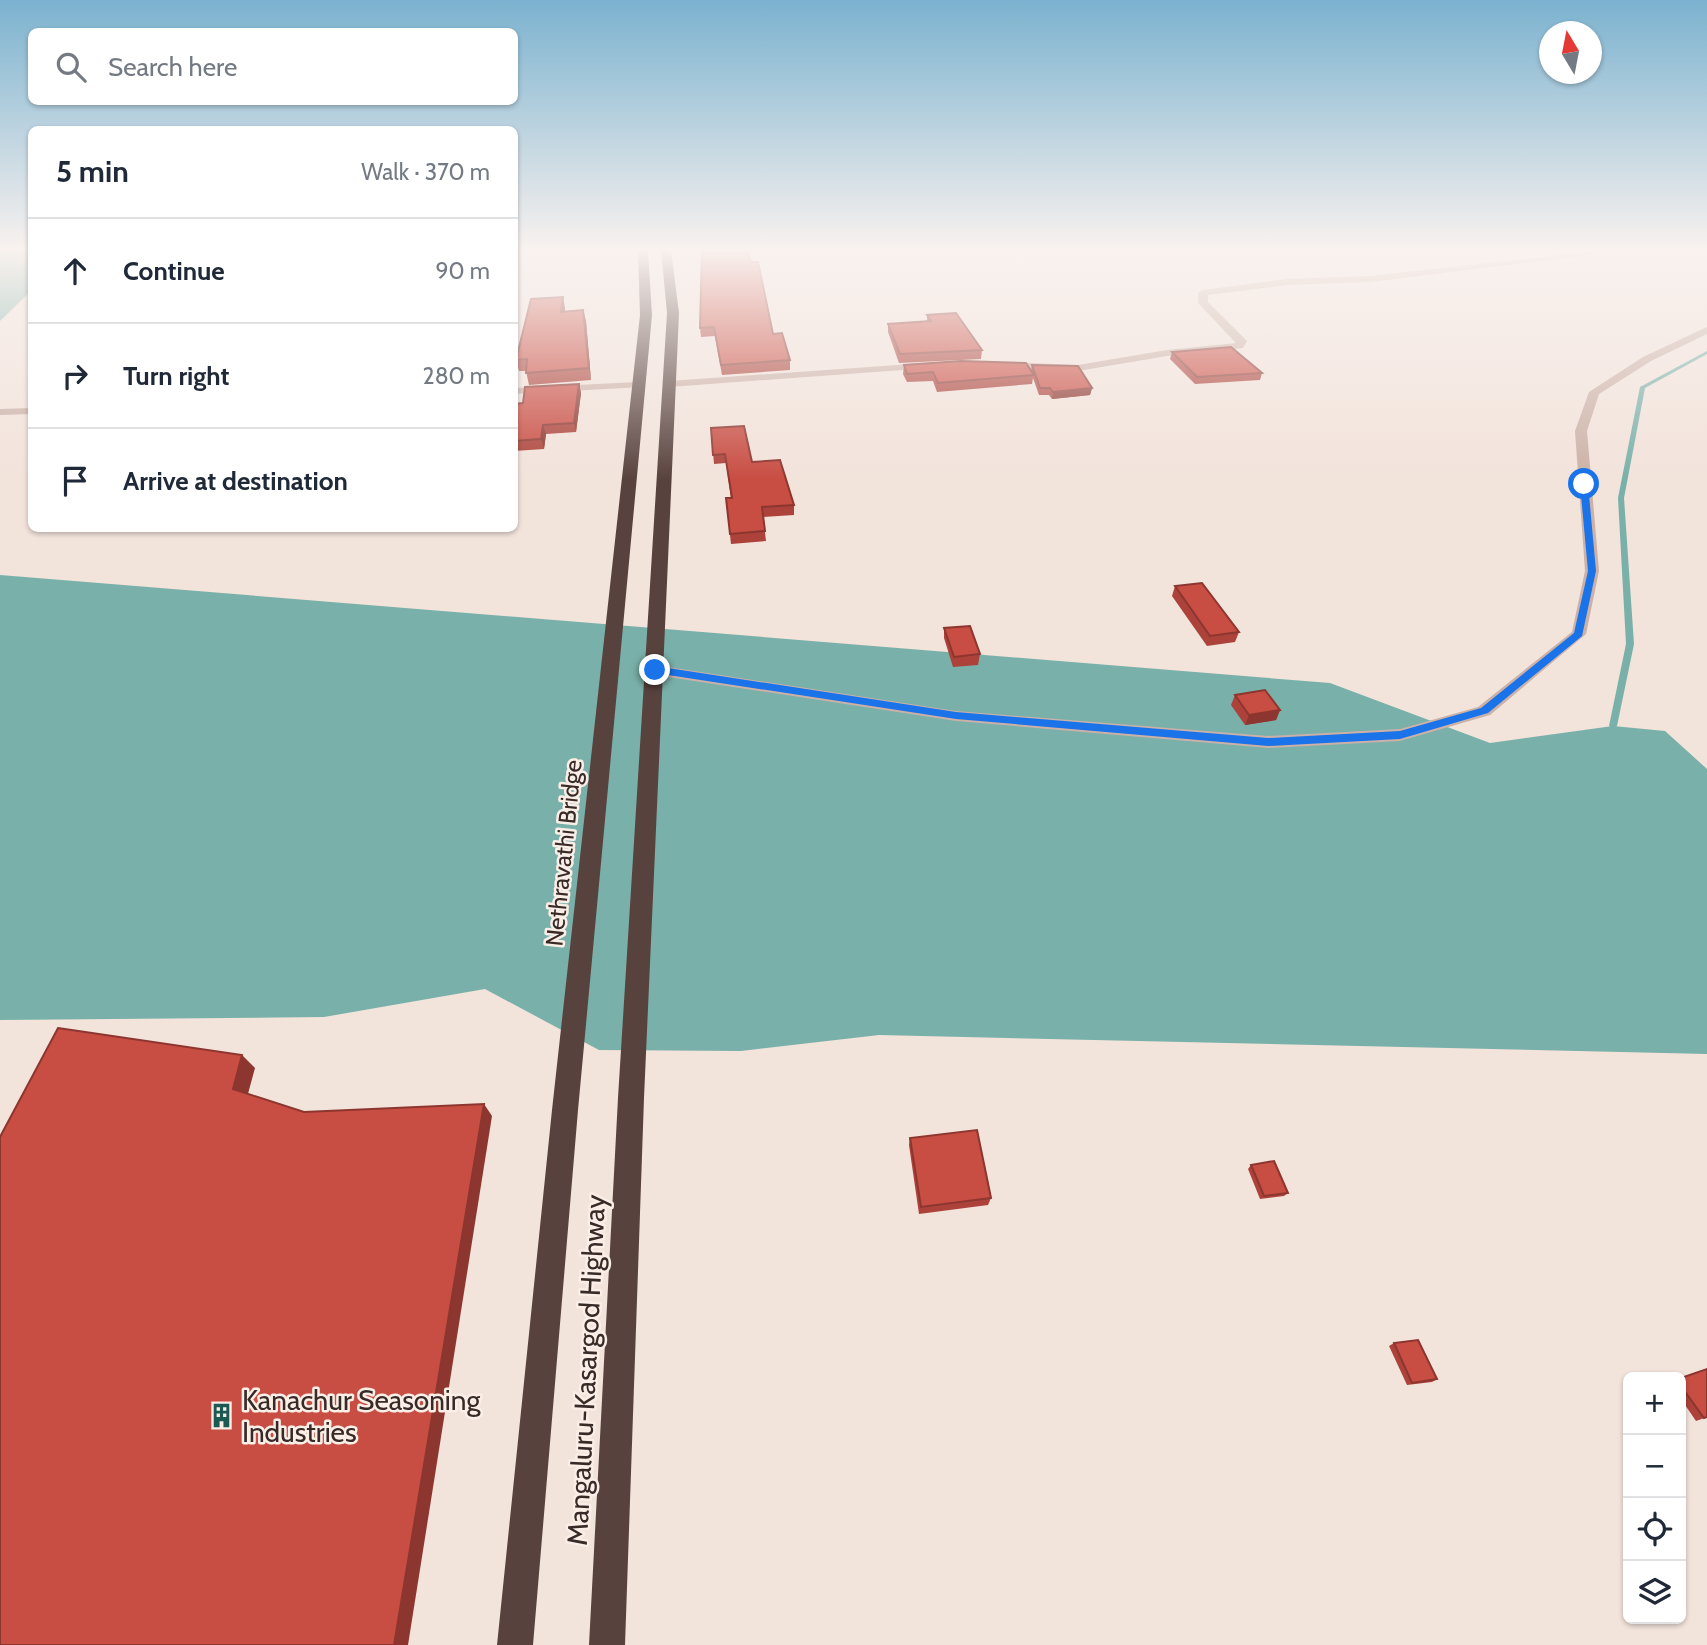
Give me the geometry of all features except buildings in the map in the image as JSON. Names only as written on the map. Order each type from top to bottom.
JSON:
[{"type":"highway","points":[[638,385],[645,327]]},
{"type":"highway","points":[[655,670],[672,327]]},
{"type":"highway","name":"Nethravathi Bridge","points":[[565,1110],[638,385]]},
{"type":"highway","name":"Mangaluru-Kasargod Highway","points":[[607,1645],[631,1098],[655,670]]},
{"type":"highway","name":"Mangaluru-Kasargod Highway","points":[[515,1645],[565,1110]]},
{"type":"street","points":[[999,365],[1078,368],[1167,353],[1240,346],[1242,341],[1227,327]]},
{"type":"street","points":[[655,670],[956,716],[1268,742],[1400,735],[1484,710],[1578,634],[1592,571],[1581,431],[1594,392],[1647,359],[1707,330]]},
{"type":"street","points":[[669,384],[932,366]]},
{"type":"street","points":[[518,391],[638,385]]},
{"type":"street","points":[[0,412],[28,411]]},
{"type":"water","points":[[0,575],[1330,683],[1490,743],[1613,726],[1665,731],[1707,769],[1707,1054],[879,1035],[741,1051],[599,1050],[485,989],[324,1017],[0,1020]]},
{"type":"waterway","points":[[1613,726],[1630,644],[1621,498],[1643,387],[1707,352]]},
{"type":"place","name":"Kanachur Seasoning Industries","points":[[222,1416]]},
{"type":"route","points":[[655,670],[956,716],[1268,742],[1400,735],[1484,710],[1578,634],[1592,571],[1584,484]]}]
